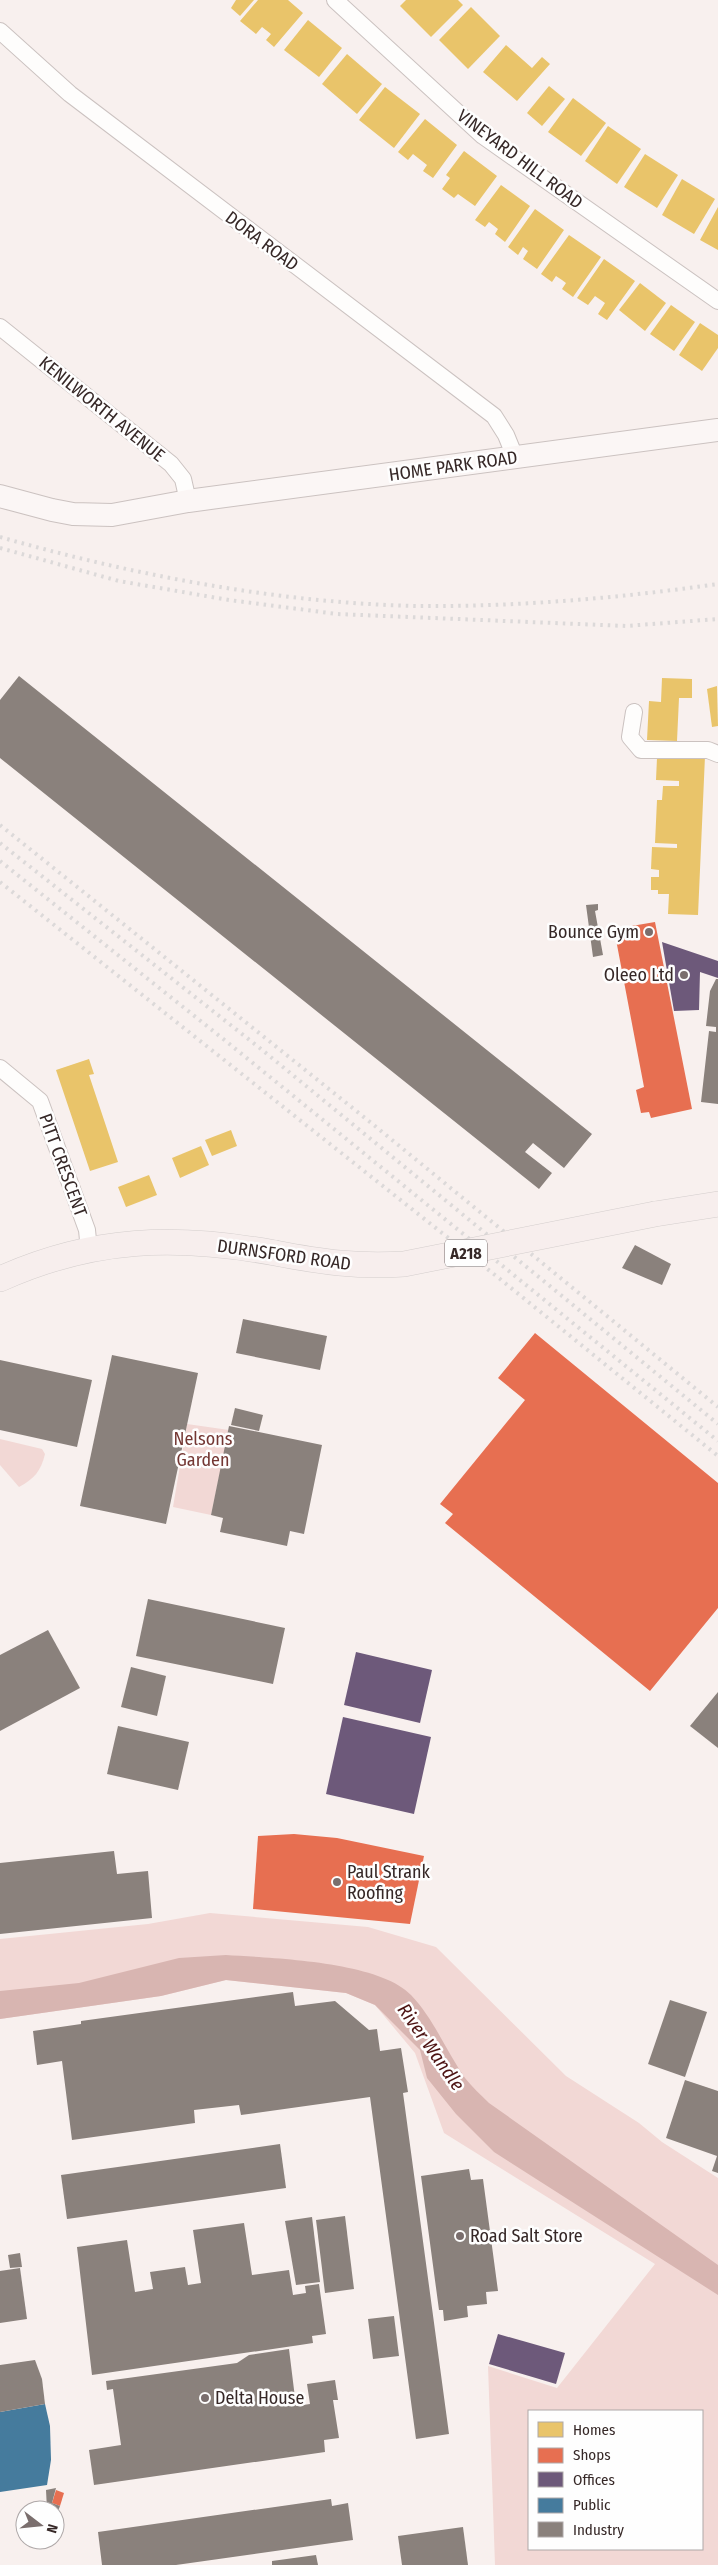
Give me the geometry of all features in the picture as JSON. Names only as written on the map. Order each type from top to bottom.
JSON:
[{"type":"main road","name":"DURNSFORD ROAD","points":[[0,1280],[38,1262],[89,1250],[157,1241],[229,1244],[327,1263],[365,1266],[404,1264],[678,1209],[718,1204]]},
{"type":"street","name":"VINEYARD HILL ROAD","points":[[334,0],[483,136],[718,301]]},
{"type":"street","name":"DORA ROAD","points":[[0,31],[70,94],[494,416],[506,435],[515,457]]},
{"type":"street","name":"KENILWORTH AVENUE","points":[[0,328],[179,471],[183,478],[188,501]]},
{"type":"street","name":"HOME PARK ROAD","points":[[0,496],[73,514],[112,515],[188,501],[718,430]]},
{"type":"street","points":[[634,712],[630,737],[641,750],[708,750],[718,754]]},
{"type":"street","name":"PITT CRESCENT","points":[[0,1068],[40,1101],[87,1230],[89,1250]]},
{"type":"green space","name":"Nelsons Garden","points":[[187,1424],[229,1430],[211,1515],[173,1507]]},
{"type":"green space","points":[[0,1439],[42,1449],[45,1454],[36,1474],[19,1487],[0,1465]]},
{"type":"green space","points":[[210,1913],[368,1927],[436,1947],[566,2076],[639,2123],[662,2142],[718,2178],[718,2565],[495,2565],[488,2366],[557,2388],[655,2264],[444,2133],[415,2053],[375,2005],[346,1993],[226,1980],[161,1996],[0,2019],[0,1939],[148,1924]]},
{"type":"water","name":"River Wandle","points":[[226,1955],[324,1963],[375,1975],[396,1984],[411,1995],[419,2004],[465,2078],[489,2103],[718,2265],[718,2295],[494,2152],[456,2114],[427,2078],[420,2050],[375,2005],[346,1993],[226,1980],[161,1996],[0,2019],[0,1991],[79,1983],[179,1958]]},
{"type":"building: Homes","points":[[236,0],[254,0],[240,16],[231,8]]},
{"type":"building: Homes","points":[[258,0],[288,0],[303,13],[274,47],[266,40],[271,34],[262,27],[256,34],[240,21]]},
{"type":"building: Homes","points":[[406,0],[458,0],[463,5],[431,37],[400,6]]},
{"type":"building: Homes","points":[[471,7],[500,36],[468,69],[439,40]]},
{"type":"building: Homes","points":[[308,20],[342,48],[319,77],[284,50]]},
{"type":"building: Homes","points":[[506,45],[532,68],[542,57],[550,64],[517,101],[483,72]]},
{"type":"building: Homes","points":[[347,54],[382,84],[357,114],[322,84]]},
{"type":"building: Homes","points":[[549,86],[565,99],[542,126],[527,113]]},
{"type":"building: Homes","points":[[385,87],[420,114],[394,148],[359,120]]},
{"type":"building: Homes","points":[[573,98],[606,123],[581,156],[548,132]]},
{"type":"building: Homes","points":[[425,119],[457,145],[433,178],[423,171],[427,165],[413,154],[408,160],[398,152]]},
{"type":"building: Homes","points":[[608,126],[641,149],[617,184],[585,161]]},
{"type":"building: Homes","points":[[464,151],[497,176],[475,206],[458,194],[454,198],[442,189],[450,178],[446,175]]},
{"type":"building: Homes","points":[[645,154],[678,175],[657,208],[624,187]]},
{"type":"building: Homes","points":[[682,179],[715,199],[694,234],[662,215]]},
{"type":"building: Homes","points":[[501,185],[530,206],[505,242],[495,234],[498,229],[489,222],[485,227],[475,220]]},
{"type":"building: Homes","points":[[718,207],[718,250],[700,240]]},
{"type":"building: Homes","points":[[535,209],[564,230],[537,269],[523,259],[528,251],[523,247],[518,255],[508,247]]},
{"type":"building: Homes","points":[[569,235],[601,257],[573,297],[562,289],[566,283],[562,280],[556,276],[552,282],[541,274]]},
{"type":"building: Homes","points":[[604,259],[635,281],[607,320],[598,314],[605,303],[595,296],[588,305],[577,298]]},
{"type":"building: Homes","points":[[640,283],[666,303],[645,331],[619,310]]},
{"type":"building: Homes","points":[[671,305],[695,322],[674,351],[650,334]]},
{"type":"building: Homes","points":[[700,323],[718,335],[718,348],[702,371],[679,355]]},
{"type":"building: Homes","points":[[662,678],[692,679],[692,698],[679,698],[677,741],[647,740],[649,701],[661,702]]},
{"type":"building: Homes","points":[[717,686],[718,726],[712,727],[707,689]]},
{"type":"building: Homes","points":[[679,755],[705,756],[698,915],[668,914],[669,894],[658,894],[658,890],[651,890],[651,877],[659,877],[659,870],[651,869],[652,847],[677,848],[677,844],[655,843],[657,800],[662,800],[663,786],[679,786],[679,781],[656,780],[657,758],[679,759]]},
{"type":"building: Homes","points":[[89,1059],[94,1074],[89,1075],[118,1162],[90,1171],[56,1070]]},
{"type":"building: Homes","points":[[231,1130],[237,1146],[212,1156],[205,1140]]},
{"type":"building: Homes","points":[[201,1146],[209,1165],[180,1178],[172,1158]]},
{"type":"building: Homes","points":[[149,1175],[157,1195],[126,1207],[118,1187]]},
{"type":"building: Shops","points":[[655,922],[692,1109],[651,1118],[649,1112],[641,1113],[636,1090],[644,1087],[614,929]]},
{"type":"building: Shops","points":[[535,1333],[718,1483],[718,1608],[650,1691],[445,1523],[453,1514],[440,1504],[525,1400],[498,1378]]},
{"type":"building: Shops","name":"Paul Strank Roofing","points":[[294,1834],[337,1838],[424,1856],[410,1924],[253,1909],[258,1836]]},
{"type":"building: Shops","points":[[56,2490],[64,2493],[62,2500],[53,2500]]},
{"type":"building: Offices","name":"Oleeo Ltd","points":[[662,942],[718,961],[718,978],[700,972],[699,1010],[674,1011]]},
{"type":"building: Offices","points":[[356,1652],[432,1670],[420,1723],[344,1705]]},
{"type":"building: Offices","points":[[343,1717],[431,1737],[414,1814],[326,1794]]},
{"type":"building: Offices","points":[[498,2334],[565,2353],[556,2384],[489,2364]]},
{"type":"building: Public","points":[[45,2404],[50,2426],[51,2460],[47,2485],[0,2492],[0,2412]]},
{"type":"building: Industry","points":[[19,676],[592,1134],[564,1168],[533,1143],[525,1152],[552,1173],[539,1189],[0,758],[0,700]]},
{"type":"building: Industry","points":[[598,904],[598,910],[595,911],[603,955],[593,957],[586,905]]},
{"type":"building: Industry","points":[[716,979],[718,979],[718,1104],[701,1102],[709,1031],[716,1032],[716,1027],[706,1026],[710,991]]},
{"type":"building: Industry","points":[[635,1245],[671,1264],[662,1285],[622,1268]]},
{"type":"building: Industry","points":[[243,1319],[327,1336],[320,1370],[236,1353]]},
{"type":"building: Industry","points":[[112,1355],[198,1373],[166,1524],[80,1506]]},
{"type":"building: Industry","points":[[0,1360],[92,1380],[77,1447],[0,1430]]},
{"type":"building: Industry","points":[[235,1408],[263,1415],[259,1431],[231,1425]]},
{"type":"building: Industry","points":[[229,1426],[322,1445],[304,1534],[290,1531],[287,1546],[220,1532],[223,1518],[211,1515]]},
{"type":"building: Industry","points":[[148,1599],[285,1628],[273,1684],[136,1656]]},
{"type":"building: Industry","points":[[48,1630],[80,1688],[0,1731],[0,1655]]},
{"type":"building: Industry","points":[[131,1667],[166,1676],[157,1716],[121,1707]]},
{"type":"building: Industry","points":[[718,1692],[718,1748],[690,1726]]},
{"type":"building: Industry","points":[[118,1726],[189,1742],[178,1790],[107,1774]]},
{"type":"building: Industry","points":[[114,1851],[117,1874],[148,1871],[152,1918],[0,1934],[0,1863]]},
{"type":"building: Industry","points":[[293,1992],[295,2006],[335,2001],[369,2030],[377,2029],[380,2051],[401,2048],[408,2092],[403,2093],[449,2434],[416,2439],[370,2097],[241,2115],[239,2105],[194,2110],[195,2123],[72,2140],[62,2061],[37,2065],[33,2031],[81,2024],[81,2021]]},
{"type":"building: Industry","points":[[670,2000],[707,2012],[685,2077],[648,2064]]},
{"type":"building: Industry","points":[[685,2080],[718,2091],[718,2173],[712,2171],[717,2156],[666,2138]]},
{"type":"building: Industry","points":[[280,2144],[286,2188],[67,2219],[61,2175]]},
{"type":"building: Industry","name":"Road Salt Store","points":[[469,2169],[471,2180],[483,2179],[498,2291],[486,2292],[487,2304],[467,2306],[468,2317],[444,2321],[443,2310],[439,2310],[421,2176]]},
{"type":"building: Industry","points":[[345,2216],[354,2289],[325,2293],[316,2220]]},
{"type":"building: Industry","points":[[312,2217],[320,2282],[296,2285],[285,2221]]},
{"type":"building: Industry","points":[[244,2223],[252,2275],[289,2270],[293,2295],[306,2293],[305,2286],[319,2284],[326,2334],[312,2336],[313,2343],[92,2375],[77,2247],[127,2240],[135,2292],[153,2289],[150,2272],[185,2267],[188,2285],[201,2283],[193,2230]]},
{"type":"building: Industry","points":[[20,2253],[22,2267],[10,2268],[8,2255]]},
{"type":"building: Industry","points":[[20,2268],[27,2319],[0,2323],[0,2271]]},
{"type":"building: Industry","points":[[394,2316],[399,2356],[373,2359],[368,2319]]},
{"type":"building: Industry","points":[[289,2349],[296,2406],[310,2404],[307,2384],[335,2380],[338,2400],[333,2400],[339,2438],[324,2440],[325,2452],[94,2485],[89,2450],[121,2445],[113,2389],[107,2390],[106,2381],[237,2363],[249,2355]]},
{"type":"building: Industry","points":[[35,2360],[42,2379],[45,2404],[0,2412],[0,2365]]},
{"type":"building: Industry","points":[[56,2488],[53,2500],[46,2500],[46,2490]]},
{"type":"building: Industry","points":[[331,2499],[332,2506],[348,2503],[353,2540],[176,2565],[102,2565],[98,2532]]},
{"type":"building: Industry","points":[[463,2527],[468,2565],[402,2565],[398,2536]]},
{"type":"building: Industry","points":[[316,2555],[318,2565],[272,2565],[272,2561]]},
{"type":"railway","points":[[0,537],[50,551],[206,585],[259,593],[365,604],[455,606],[530,603],[606,597],[718,584]]},
{"type":"railway","points":[[0,548],[119,581],[229,600],[337,614],[626,626],[718,619]]},
{"type":"railway","points":[[0,825],[375,1126],[718,1407]]},
{"type":"railway","points":[[0,843],[261,1049],[718,1424]]},
{"type":"railway","points":[[0,861],[227,1042],[718,1441]]},
{"type":"railway","points":[[0,882],[500,1279],[718,1456]]},
{"type":"place","name":"Bounce Gym","points":[[649,932]]},
{"type":"place","name":"Oleeo Ltd","points":[[684,975]]},
{"type":"place","name":"Paul Strank Roofing","points":[[337,1882]]},
{"type":"place","name":"Road Salt Store","points":[[460,2236]]},
{"type":"place","name":"Delta House","points":[[205,2398]]}]
